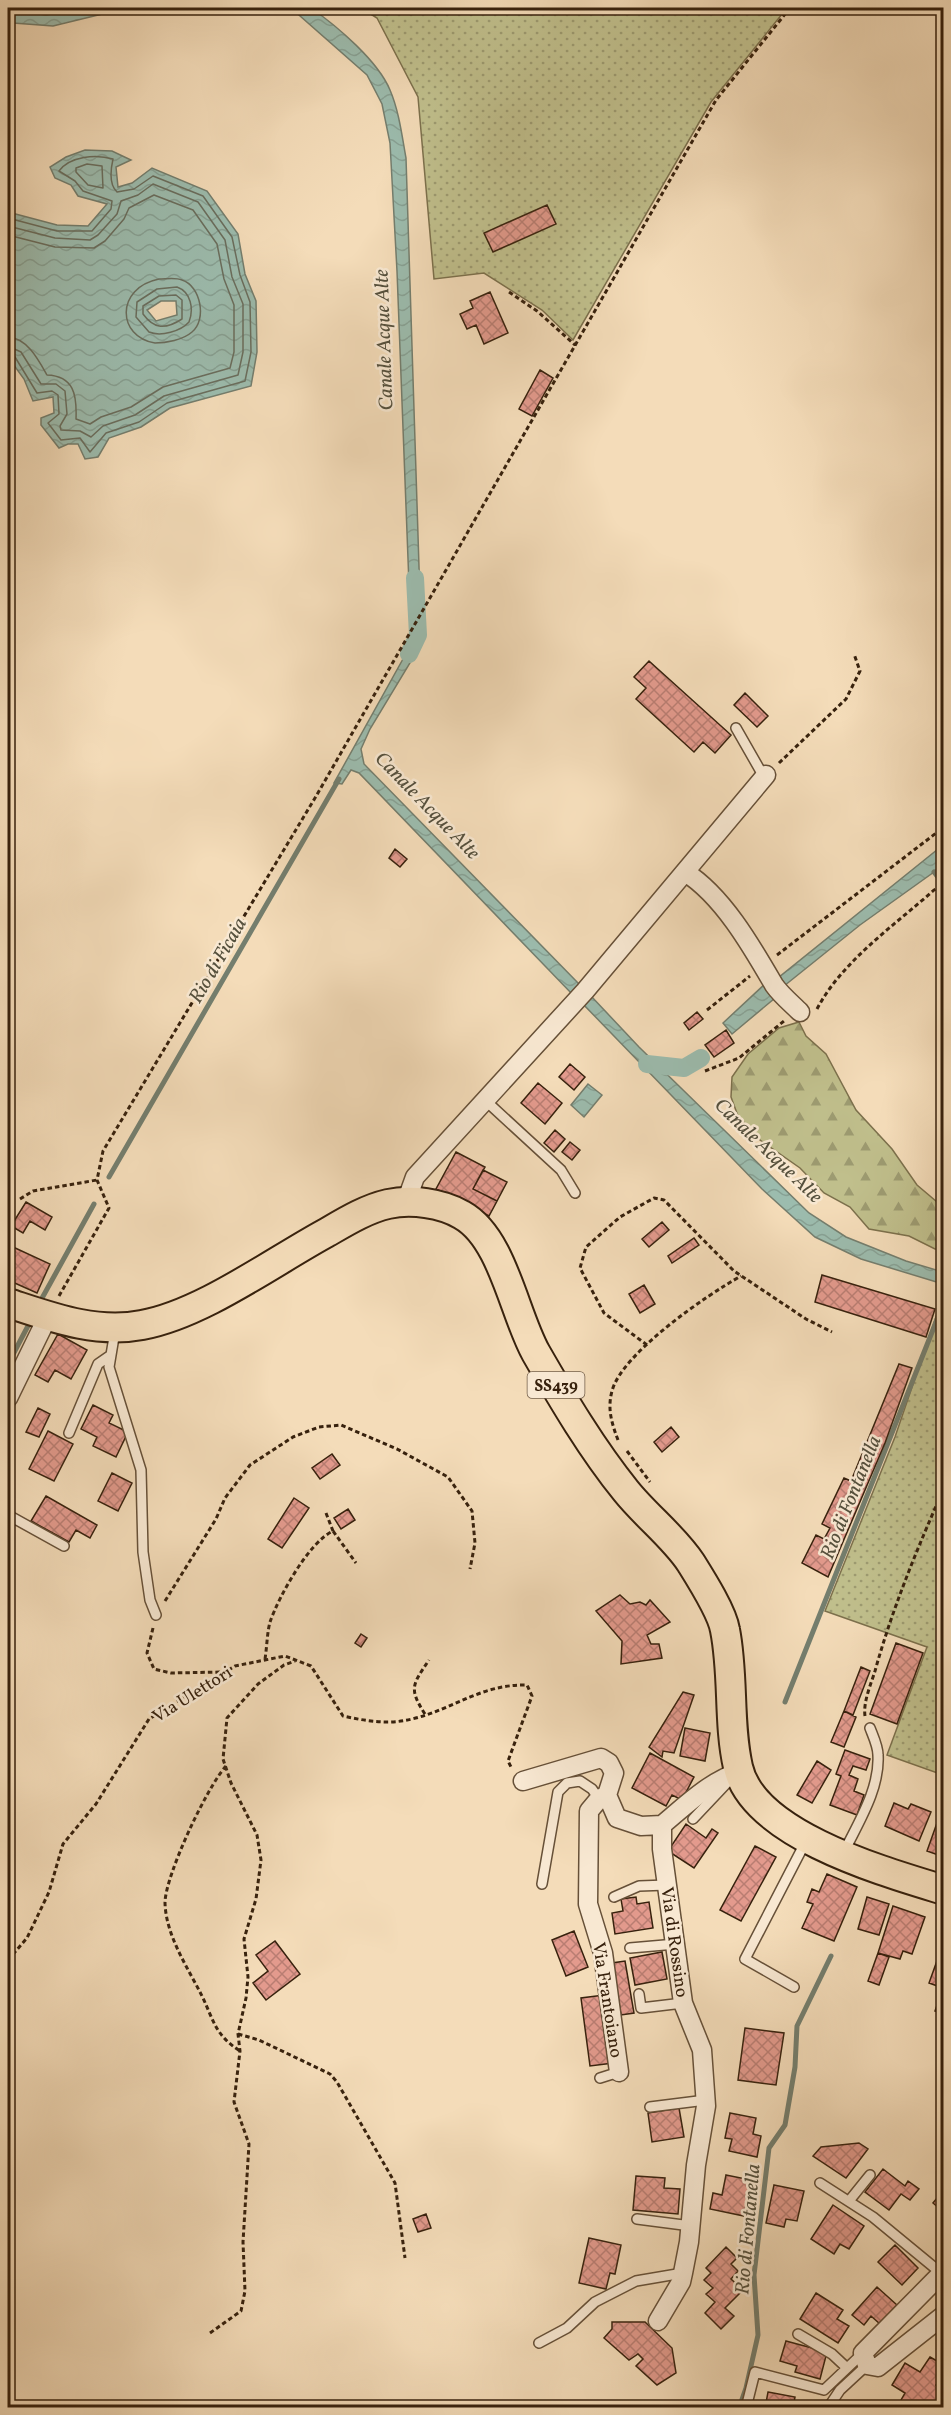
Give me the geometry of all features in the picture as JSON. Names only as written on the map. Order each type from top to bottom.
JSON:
[{"type":"main road","name":"SS439","points":[[8,1303],[87,1327],[113,1341],[191,1308],[345,1222],[375,1209],[406,1202],[431,1204],[462,1214],[478,1228],[493,1253],[534,1349],[597,1452],[633,1499],[689,1560],[725,1626],[739,1772],[756,1800],[793,1832],[842,1856],[944,1890]]},
{"type":"street","points":[[406,1202],[415,1177],[581,996],[765,776]]},
{"type":"street","points":[[685,872],[711,895],[764,965],[775,986],[800,1012]]},
{"type":"street","points":[[8,1398],[48,1316]]},
{"type":"street","points":[[523,1781],[601,1758],[609,1763],[614,1773],[603,1797],[617,1818],[641,1826],[662,1825],[698,1794],[727,1776],[739,1772]]},
{"type":"street","name":"Via Frantoiano","points":[[603,1797],[589,1811],[588,1904],[603,1953],[619,2072]]},
{"type":"street","name":"Via di Rossino","points":[[658,2321],[681,2282],[683,2273],[691,2226],[705,2100],[702,2050],[683,2003],[662,1849],[662,1825]]},
{"type":"street","points":[[942,2272],[865,2359],[878,2367],[944,2315]]},
{"type":"lane","points":[[736,728],[765,776]]},
{"type":"lane","points":[[486,1101],[561,1170],[575,1193]]},
{"type":"lane","points":[[69,1433],[98,1364],[113,1341]]},
{"type":"lane","points":[[113,1341],[109,1366],[141,1470],[143,1552],[150,1600],[156,1616]]},
{"type":"lane","points":[[8,1515],[64,1546]]},
{"type":"lane","points":[[842,1856],[871,1796],[879,1754],[870,1728]]},
{"type":"lane","points":[[693,1819],[739,1772]]},
{"type":"lane","points":[[542,1884],[558,1792],[567,1783],[580,1781],[603,1797]]},
{"type":"lane","points":[[794,1987],[745,1959],[808,1839]]},
{"type":"lane","points":[[614,1897],[639,1886],[667,1885]]},
{"type":"lane","points":[[630,1948],[676,1944]]},
{"type":"lane","points":[[639,1994],[641,2008],[683,2003]]},
{"type":"lane","points":[[600,2078],[619,2072]]},
{"type":"lane","points":[[650,2107],[705,2100]]},
{"type":"lane","points":[[849,2201],[870,2175]]},
{"type":"lane","points":[[820,2183],[873,2217],[942,2272]]},
{"type":"lane","points":[[637,2219],[691,2226]]},
{"type":"lane","points":[[539,2343],[567,2328],[595,2302],[636,2282],[683,2273]]},
{"type":"lane","points":[[798,2334],[832,2354],[847,2368]]},
{"type":"lane","points":[[746,2408],[755,2372],[824,2390],[847,2368],[865,2359]]},
{"type":"lane","points":[[828,2408],[865,2359]]},
{"type":"path","points":[[48,1316],[108,1208],[97,1180],[103,1150],[303,818],[716,100],[790,8]]},
{"type":"path","points":[[509,292],[537,311],[575,345]]},
{"type":"path","points":[[765,776],[846,699],[860,671],[854,654]]},
{"type":"path","points":[[707,1010],[944,827]]},
{"type":"path","points":[[705,1071],[739,1058],[772,1029],[800,1012],[808,1014],[817,1009],[823,998],[856,961],[934,890],[944,885]]},
{"type":"path","points":[[20,1199],[33,1191],[97,1180]]},
{"type":"path","points":[[647,1345],[604,1313],[580,1268],[586,1247],[620,1217],[654,1198],[664,1200],[741,1276],[806,1319],[832,1332]]},
{"type":"path","points":[[620,1444],[610,1417],[612,1390],[634,1358],[668,1324],[741,1276]]},
{"type":"path","points":[[225,1672],[171,1673],[154,1669],[147,1653],[156,1616],[216,1519],[225,1498],[250,1465],[293,1437],[319,1427],[341,1425],[397,1449],[448,1477],[472,1511],[475,1543],[470,1569]]},
{"type":"path","points":[[870,1728],[864,1713],[885,1634],[905,1576],[940,1497]]},
{"type":"path","points":[[326,1513],[333,1531],[356,1563]]},
{"type":"path","points":[[265,1660],[270,1623],[291,1579],[323,1536],[333,1531]]},
{"type":"path","name":"Via Ulettori","points":[[8,1960],[27,1938],[49,1892],[63,1844],[96,1804],[149,1719],[235,1666],[285,1656],[296,1660]]},
{"type":"path","points":[[210,2333],[242,2312],[245,2292],[243,2242],[249,2144],[234,2102],[240,2051],[238,2034],[248,1977],[244,1939],[256,1899],[261,1860],[257,1835],[223,1759],[227,1718],[258,1684],[284,1665],[296,1660],[311,1666],[343,1716],[377,1723],[412,1719],[484,1690],[506,1685],[527,1685],[532,1696],[508,1761],[514,1774],[523,1781]]},
{"type":"path","points":[[425,1714],[414,1698],[413,1683],[429,1660]]},
{"type":"path","points":[[226,1766],[215,1778],[186,1836],[165,1903],[174,1940],[215,2030],[240,2051]]},
{"type":"path","points":[[238,2034],[259,2040],[330,2074],[337,2082],[395,2183],[405,2258]]},
{"type":"green space","points":[[361,8],[787,8],[711,102],[573,340],[542,310],[484,273],[434,279],[418,97],[377,18]]},
{"type":"green space","points":[[799,1022],[806,1036],[826,1054],[856,1110],[892,1149],[917,1185],[943,1207],[943,1249],[935,1249],[909,1236],[869,1229],[850,1207],[824,1193],[800,1168],[760,1140],[738,1116],[731,1097],[732,1077],[748,1054],[779,1028]]},
{"type":"green space","points":[[942,1299],[944,1299],[943,1775],[887,1755],[927,1647],[825,1611],[895,1437]]},
{"type":"water","points":[[86,8],[127,8],[53,26],[13,23],[8,20],[8,10],[46,15]]},
{"type":"water","points":[[291,8],[311,8],[333,24],[367,56],[390,90],[400,124],[406,158],[420,598],[410,611],[390,143],[382,104],[367,75]]},
{"type":"water","points":[[85,150],[112,151],[131,160],[116,167],[118,187],[132,183],[152,168],[207,191],[238,234],[245,274],[256,301],[257,352],[251,386],[170,408],[141,427],[109,438],[98,457],[85,459],[78,444],[68,444],[59,448],[41,425],[41,418],[54,413],[53,397],[33,401],[24,379],[8,357],[8,212],[57,225],[88,226],[107,204],[78,196],[71,185],[55,178],[50,167],[66,157]],"holes":[[[161,301],[176,301],[177,315],[156,321],[147,310]]]},
{"type":"water","points":[[423,623],[421,641],[413,658],[370,729],[361,749],[364,764],[580,985],[572,994],[359,773],[351,770],[342,784],[334,783]]},
{"type":"water","points":[[943,845],[943,862],[934,872],[860,925],[784,986],[778,978]]},
{"type":"water","points":[[766,983],[775,998],[732,1034],[723,1023]]},
{"type":"water","points":[[591,996],[639,1047],[809,1213],[846,1237],[906,1261],[943,1272],[943,1284],[861,1259],[815,1237],[762,1189],[582,1003]]},
{"type":"water","points":[[588,1084],[602,1095],[584,1117],[571,1105]]},
{"type":"building","points":[[547,205],[556,224],[493,252],[484,233]]},
{"type":"building","points":[[490,292],[508,333],[484,344],[476,325],[467,329],[460,314],[473,308],[470,301]]},
{"type":"building","points":[[540,370],[553,378],[532,416],[519,409]]},
{"type":"building","points":[[649,661],[731,735],[715,753],[703,742],[694,752],[636,699],[646,688],[634,677]]},
{"type":"building","points":[[745,693],[768,716],[757,727],[734,705]]},
{"type":"building","points":[[395,849],[407,859],[400,867],[389,858]]},
{"type":"building","points":[[697,1012],[703,1019],[689,1030],[684,1023]]},
{"type":"building","points":[[726,1030],[734,1043],[714,1057],[705,1045]]},
{"type":"building","points":[[570,1064],[585,1077],[574,1090],[559,1077]]},
{"type":"building","points":[[538,1083],[562,1103],[545,1124],[521,1103]]},
{"type":"building","points":[[555,1130],[565,1139],[554,1152],[544,1143]]},
{"type":"building","points":[[570,1142],[580,1150],[572,1160],[562,1152]]},
{"type":"building","points":[[456,1152],[485,1167],[473,1189],[497,1201],[489,1216],[436,1189]]},
{"type":"building","points":[[483,1170],[507,1182],[497,1201],[473,1189]]},
{"type":"building","points":[[26,1202],[52,1217],[45,1230],[30,1221],[23,1233],[11,1226]]},
{"type":"building","points":[[662,1222],[669,1230],[649,1247],[642,1239]]},
{"type":"building","points":[[694,1238],[699,1245],[672,1263],[668,1256]]},
{"type":"building","points":[[13,1247],[50,1264],[37,1293],[8,1280],[11,1270],[8,1268],[8,1259]]},
{"type":"building","points":[[822,1275],[935,1309],[926,1337],[815,1302]]},
{"type":"building","points":[[644,1285],[655,1304],[640,1313],[629,1294]]},
{"type":"building","points":[[8,1314],[14,1316],[8,1331]]},
{"type":"building","points":[[58,1334],[87,1350],[71,1379],[55,1370],[48,1382],[35,1375]]},
{"type":"building","points":[[899,1364],[912,1368],[885,1443],[828,1577],[802,1563],[816,1535],[824,1539],[830,1528],[822,1524],[844,1478],[851,1481]]},
{"type":"building","points":[[93,1405],[113,1415],[109,1423],[128,1432],[116,1457],[93,1446],[97,1437],[81,1429]]},
{"type":"building","points":[[38,1408],[50,1414],[39,1437],[26,1432]]},
{"type":"building","points":[[671,1427],[679,1437],[662,1452],[654,1442]]},
{"type":"building","points":[[48,1431],[73,1444],[54,1481],[29,1469]]},
{"type":"building","points":[[332,1454],[340,1465],[320,1479],[312,1468]]},
{"type":"building","points":[[112,1473],[132,1483],[118,1511],[98,1501]]},
{"type":"building","points":[[46,1496],[97,1525],[90,1538],[76,1530],[69,1542],[31,1521]]},
{"type":"building","points":[[294,1498],[309,1508],[282,1548],[268,1539]]},
{"type":"building","points":[[348,1509],[355,1520],[341,1529],[334,1518]]},
{"type":"building","points":[[620,1595],[630,1604],[640,1602],[646,1605],[650,1600],[670,1622],[647,1635],[651,1644],[659,1644],[662,1658],[621,1664],[622,1641],[596,1611]]},
{"type":"building","points":[[361,1634],[367,1638],[361,1647],[355,1643]]},
{"type":"building","points":[[896,1643],[923,1653],[897,1724],[870,1714]]},
{"type":"building","points":[[861,1667],[870,1671],[853,1715],[844,1711]]},
{"type":"building","points":[[683,1692],[694,1695],[674,1753],[663,1751],[662,1757],[649,1747]]},
{"type":"building","points":[[844,1711],[856,1717],[844,1747],[831,1742]]},
{"type":"building","points":[[685,1728],[710,1733],[705,1761],[680,1756]]},
{"type":"building","points":[[845,1750],[870,1759],[866,1770],[853,1766],[849,1775],[858,1779],[854,1791],[864,1795],[857,1815],[830,1805],[841,1776],[836,1774]]},
{"type":"building","points":[[650,1753],[694,1777],[682,1800],[672,1795],[666,1806],[632,1788]]},
{"type":"building","points":[[817,1761],[831,1770],[812,1803],[797,1795]]},
{"type":"building","points":[[894,1803],[908,1809],[911,1804],[931,1812],[919,1841],[885,1826]]},
{"type":"building","points":[[944,1803],[944,1817],[939,1815]]},
{"type":"building","points":[[937,1823],[944,1825],[944,1857],[927,1851]]},
{"type":"building","points":[[686,1824],[706,1838],[712,1829],[718,1833],[694,1868],[668,1851]]},
{"type":"building","points":[[755,1846],[776,1857],[741,1921],[720,1910]]},
{"type":"building","points":[[827,1874],[857,1887],[834,1941],[802,1928],[813,1904],[807,1902],[812,1889],[819,1892]]},
{"type":"building","points":[[636,1897],[637,1904],[649,1902],[653,1928],[615,1934],[612,1913],[623,1911],[621,1899]]},
{"type":"building","points":[[867,1897],[889,1904],[879,1935],[858,1929]]},
{"type":"building","points":[[893,1906],[925,1917],[912,1954],[903,1951],[900,1959],[878,1953]]},
{"type":"building","points":[[574,1931],[588,1967],[566,1976],[552,1940]]},
{"type":"building","points":[[275,1941],[300,1974],[266,2000],[253,1983],[268,1971],[256,1955]]},
{"type":"building","points":[[662,1952],[667,1979],[635,1985],[630,1958]]},
{"type":"building","points":[[878,1953],[889,1957],[879,1985],[868,1981]]},
{"type":"building","points":[[938,1958],[944,1960],[944,2014],[935,2011],[943,1988],[929,1983]]},
{"type":"building","points":[[625,1961],[634,2013],[621,2015],[612,1963]]},
{"type":"building","points":[[604,1995],[613,2063],[590,2066],[581,1998]]},
{"type":"building","points":[[745,2028],[784,2033],[776,2085],[738,2080]]},
{"type":"building","points":[[679,2108],[684,2137],[652,2142],[648,2113]]},
{"type":"building","points":[[730,2113],[756,2118],[753,2134],[761,2136],[757,2157],[729,2151],[732,2139],[725,2138]]},
{"type":"building","points":[[859,2143],[868,2149],[846,2178],[813,2156],[821,2147]]},
{"type":"building","points":[[883,2169],[905,2186],[908,2181],[919,2189],[910,2200],[901,2194],[889,2210],[865,2192]]},
{"type":"building","points":[[726,2175],[751,2180],[744,2216],[710,2209],[713,2193],[722,2195]]},
{"type":"building","points":[[636,2176],[665,2178],[664,2188],[680,2189],[678,2214],[633,2210]]},
{"type":"building","points":[[774,2185],[804,2191],[797,2221],[786,2219],[784,2227],[766,2223]]},
{"type":"building","points":[[943,2191],[944,2205],[940,2209],[933,2203]]},
{"type":"building","points":[[833,2205],[864,2226],[849,2249],[840,2244],[834,2254],[811,2239]]},
{"type":"building","points":[[426,2214],[431,2228],[418,2232],[413,2219]]},
{"type":"building","points":[[589,2238],[621,2245],[615,2274],[610,2273],[606,2289],[579,2283]]},
{"type":"building","points":[[895,2245],[918,2268],[902,2285],[878,2262]]},
{"type":"building","points":[[726,2247],[737,2258],[731,2264],[738,2271],[731,2279],[743,2290],[725,2308],[734,2316],[721,2329],[705,2313],[715,2302],[706,2294],[713,2288],[704,2280],[711,2273],[706,2268]]},
{"type":"building","points":[[877,2287],[897,2305],[880,2324],[871,2316],[864,2325],[852,2315]]},
{"type":"building","points":[[816,2293],[843,2310],[837,2319],[849,2326],[838,2343],[800,2319]]},
{"type":"building","points":[[612,2322],[645,2322],[672,2348],[676,2373],[657,2385],[636,2366],[643,2359],[638,2354],[629,2360],[604,2338],[612,2329]]},
{"type":"building","points":[[786,2341],[827,2352],[820,2379],[795,2372],[797,2366],[780,2361]]},
{"type":"building","points":[[930,2357],[944,2365],[944,2373],[936,2385],[944,2390],[944,2399],[938,2408],[929,2403],[926,2408],[913,2408],[901,2400],[905,2393],[892,2385],[905,2363],[920,2372]]},
{"type":"building","points":[[768,2392],[795,2397],[793,2408],[765,2408]]},
{"type":"waterway","name":"Canale Acque Alte","points":[[409,654],[418,635],[415,578]]},
{"type":"waterway","name":"Rio di Ficaia","points":[[109,1177],[339,779]]},
{"type":"waterway","points":[[934,872],[941,881]]},
{"type":"waterway","points":[[647,1064],[684,1068],[701,1058]]},
{"type":"waterway","name":"Rio di Ficaia","points":[[41,1300],[94,1204]]},
{"type":"waterway","name":"Rio di Fontanella","points":[[785,1702],[944,1302]]},
{"type":"waterway","name":"Rio di Ficaia","points":[[8,1364],[29,1324]]},
{"type":"waterway","name":"Rio di Fontanella","points":[[739,2408],[758,2335],[754,2275],[769,2148],[785,2125],[795,2067],[797,2026],[831,1956]]}]
